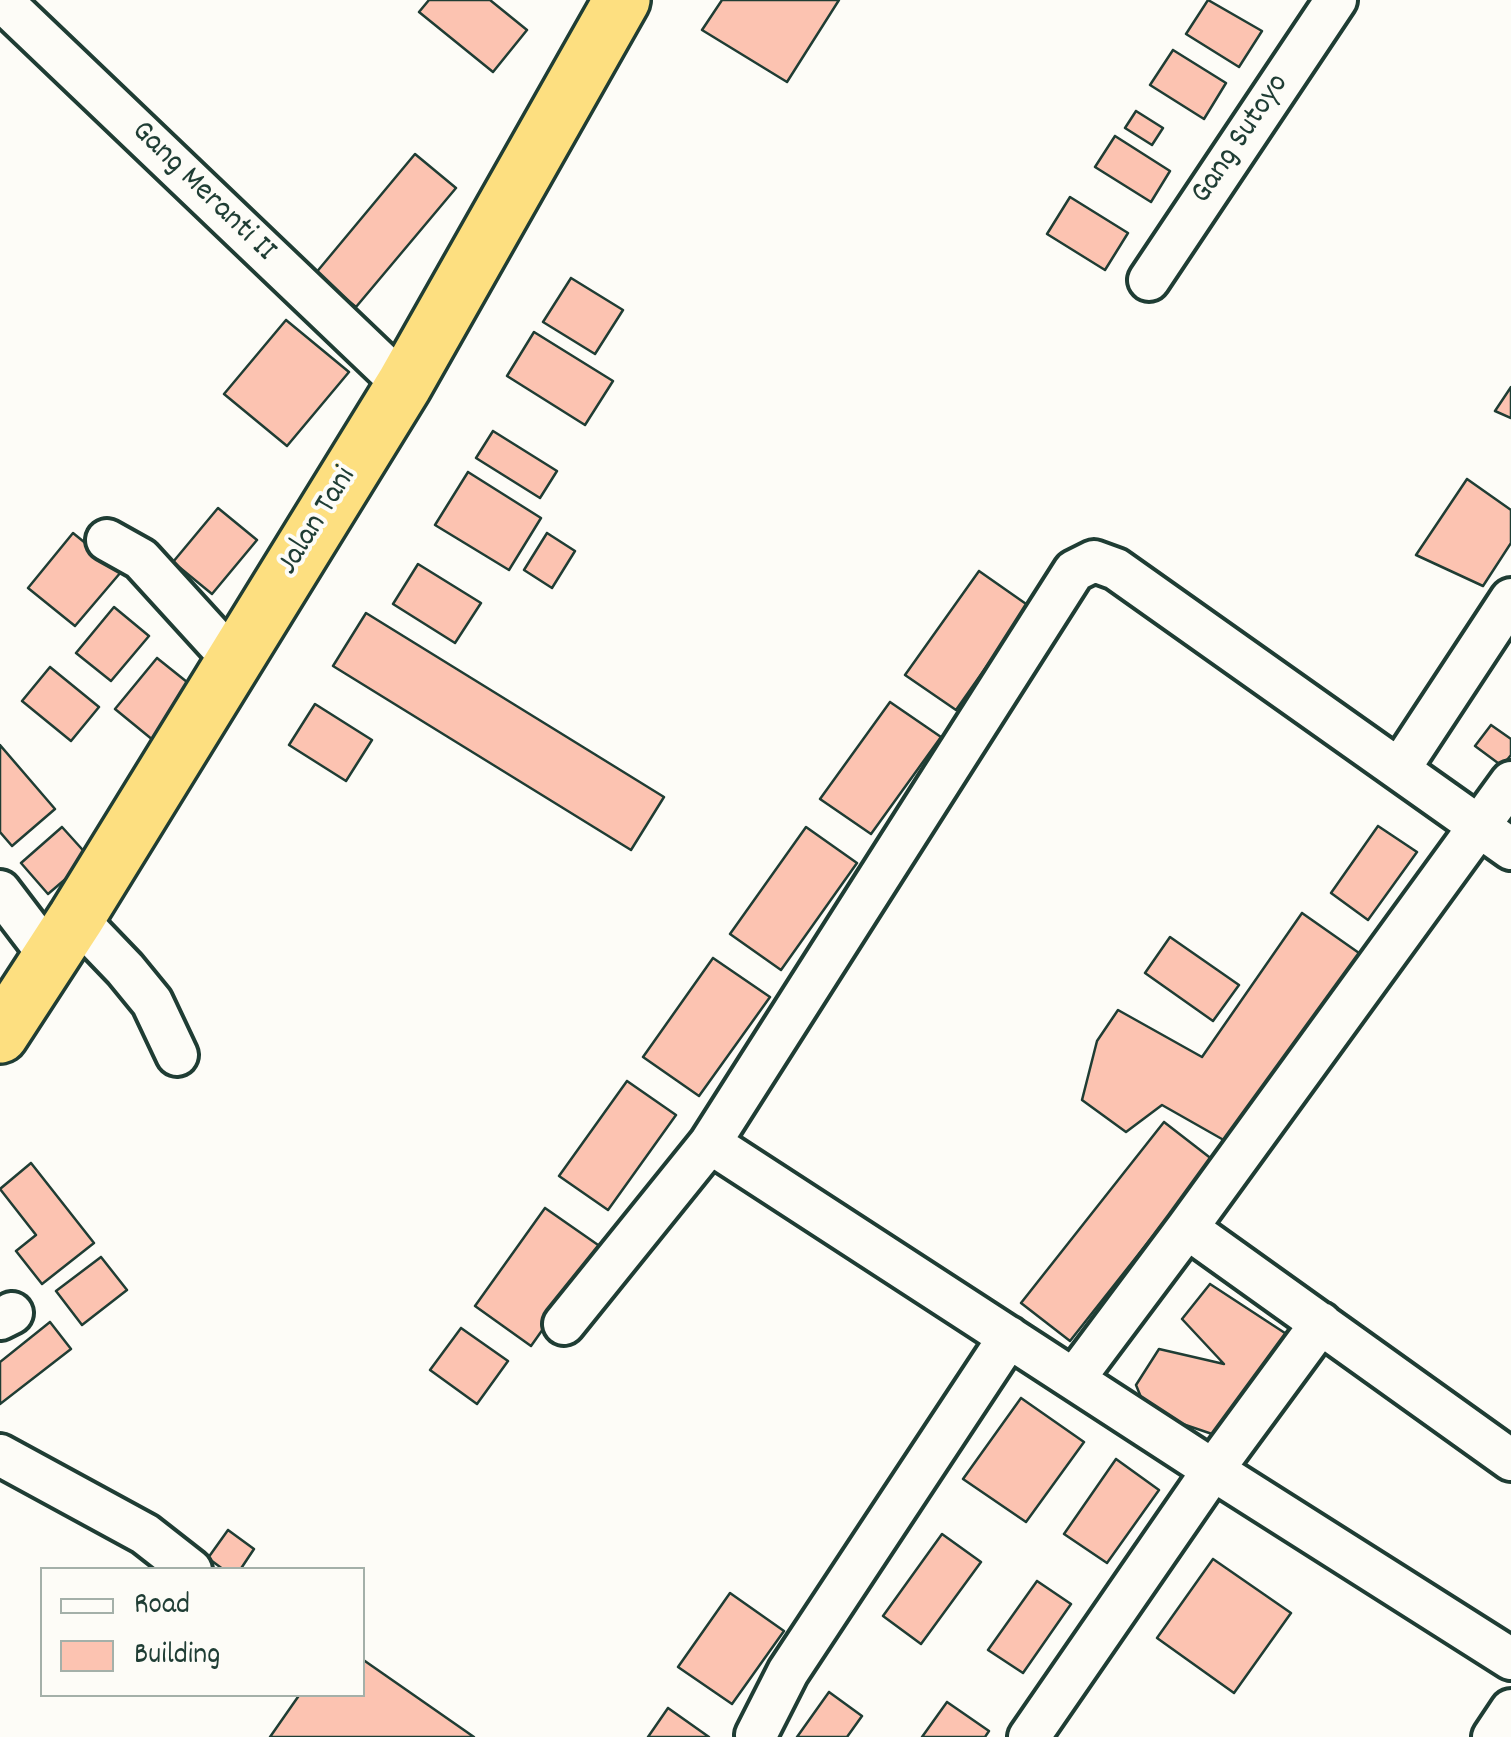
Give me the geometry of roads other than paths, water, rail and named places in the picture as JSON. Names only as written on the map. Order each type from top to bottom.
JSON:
[{"type":"highway","name":"Jalan Tani","points":[[0,1035],[404,384],[622,0]]},
{"type":"street","name":"Gang Meranti II","points":[[2,0],[404,384]]},
{"type":"street","name":"Gang Sutoyo","points":[[1148,280],[1336,0]]},
{"type":"street","points":[[107,540],[140,558],[234,661]]},
{"type":"street","points":[[564,1324],[710,1143],[1074,571],[1094,562],[1116,569],[1494,838]]},
{"type":"street","points":[[1400,768],[1511,600]]},
{"type":"street","points":[[1074,1378],[1494,838],[1511,782]]},
{"type":"street","points":[[0,891],[63,938],[125,969],[152,1002],[177,1056]]},
{"type":"street","points":[[710,1143],[1511,1659]]},
{"type":"street","points":[[1187,1228],[1511,1460]]},
{"type":"street","points":[[1030,1737],[1213,1470],[1321,1324]]},
{"type":"street","points":[[756,1735],[788,1672],[1009,1336]]},
{"type":"street","points":[[0,1454],[145,1534],[187,1567]]},
{"type":"street","points":[[1492,1737],[1511,1710]]}]
